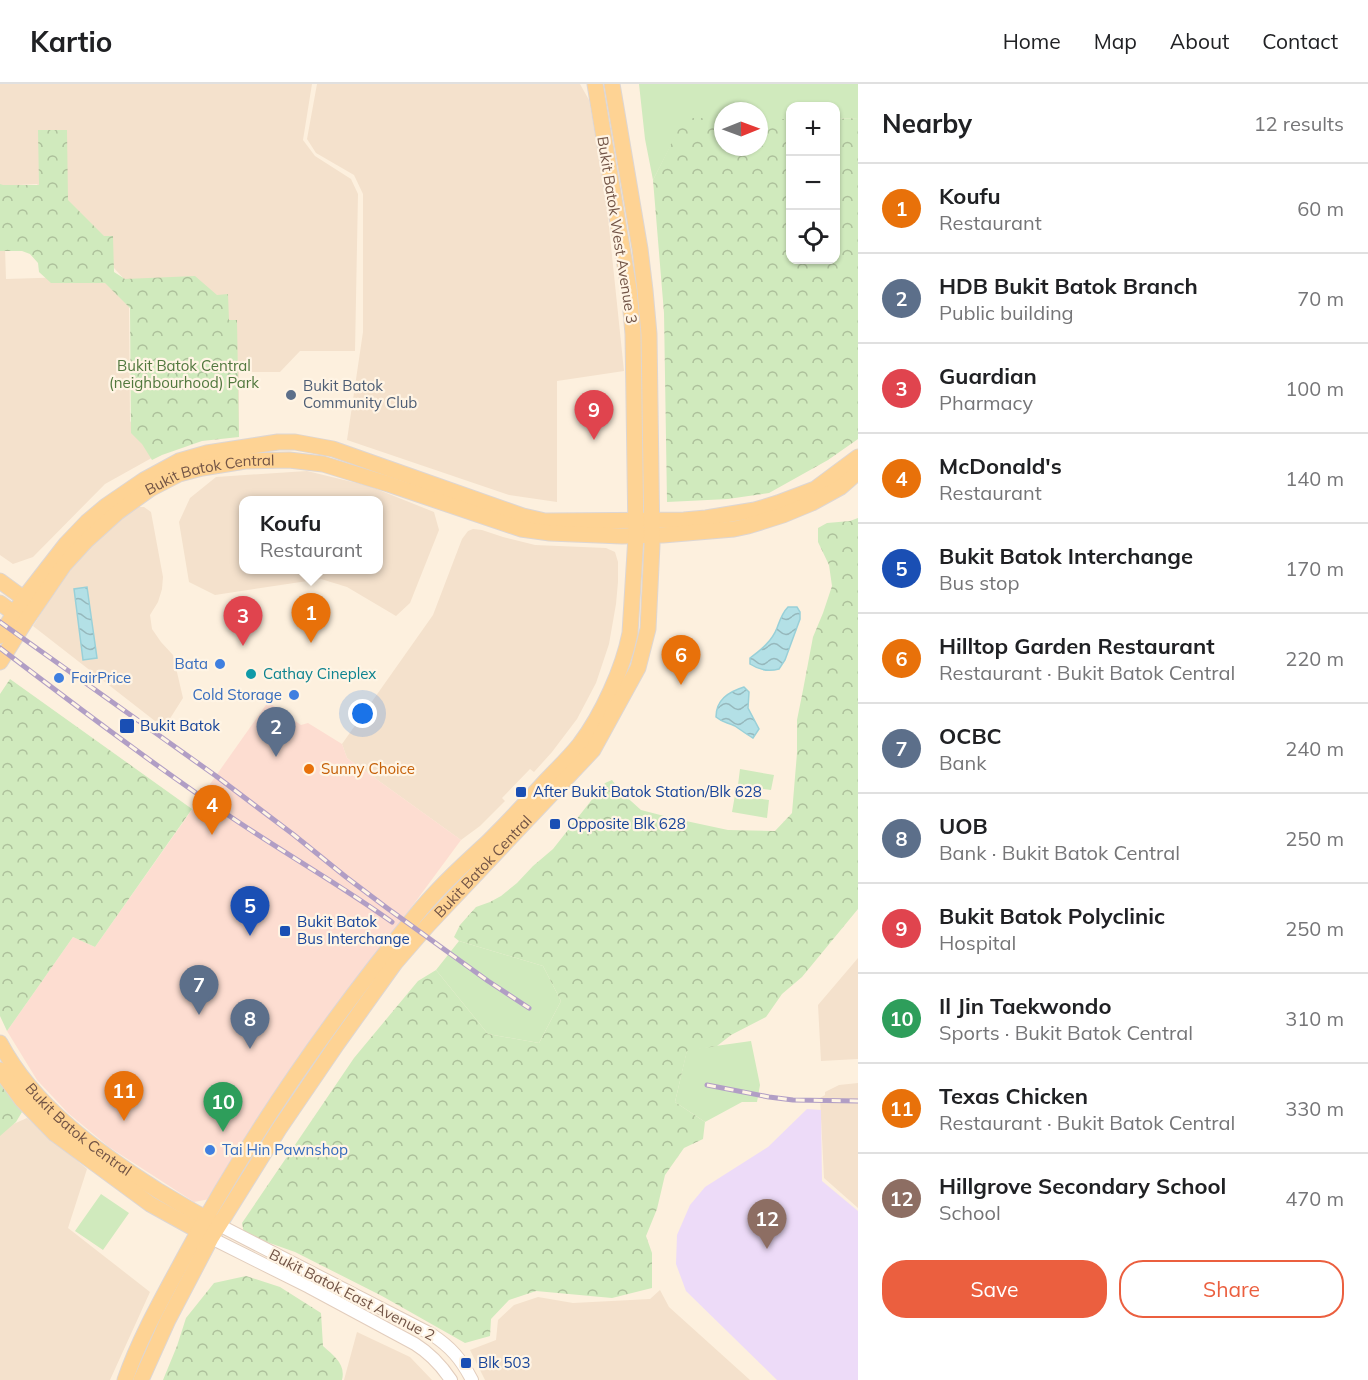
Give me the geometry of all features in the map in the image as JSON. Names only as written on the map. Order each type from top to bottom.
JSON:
[{"type":"main road","name":"Bukit Batok West Avenue 3","points":[[593,84],[598,102],[630,301],[633,334],[636,528]]},
{"type":"main road","name":"Bukit Batok West Avenue 3","points":[[613,86],[645,290],[649,334],[653,528]]},
{"type":"main road","name":"Bukit Batok Central","points":[[0,636],[30,602],[66,544],[106,506],[144,480],[179,461],[207,453],[259,444],[295,442],[333,449],[523,516],[544,521],[653,528],[648,629],[638,668],[593,750],[395,963],[209,1228]]},
{"type":"main road","points":[[653,528],[684,520],[755,510],[778,503],[815,489],[858,457]]},
{"type":"main road","points":[[653,528],[734,529],[748,526],[783,515],[812,502],[841,487],[858,472]]},
{"type":"main road","name":"Bukit Batok Central","points":[[209,1228],[236,1165],[329,1028],[432,896],[518,813],[581,743],[614,685],[627,647],[630,633],[636,528]]},
{"type":"main road","points":[[0,581],[30,602]]},
{"type":"main road","points":[[0,603],[19,617]]},
{"type":"main road","name":"Bukit Batok Central","points":[[0,662],[19,617]]},
{"type":"main road","name":"Bukit Batok Central","points":[[0,1043],[6,1055],[30,1087],[62,1120],[106,1155],[209,1228]]},
{"type":"main road","name":"Bukit Batok Central","points":[[0,1070],[22,1100],[55,1134],[150,1204],[209,1228]]},
{"type":"main road","points":[[125,1380],[159,1304],[209,1228]]},
{"type":"main road","points":[[141,1380],[209,1228]]},
{"type":"street","name":"Bukit Batok East Avenue 2","points":[[209,1228],[309,1287],[415,1344],[441,1365],[451,1380]]},
{"type":"street","name":"Bukit Batok East Avenue 2","points":[[209,1228],[431,1334],[457,1355],[472,1380]]},
{"type":"shaded area","points":[[0,84],[312,84],[303,140],[315,156],[351,179],[358,194],[355,351],[300,351],[280,372],[239,372],[239,434],[224,437],[125,280],[37,184],[0,186]]},
{"type":"shaded area","points":[[317,84],[580,84],[589,100],[606,198],[624,371],[557,381],[557,502],[509,495],[347,440],[363,332],[363,194],[354,175],[316,153],[307,139]]},
{"type":"shaded area","points":[[0,212],[4,216],[6,279],[103,276],[129,306],[130,421],[157,455],[105,484],[33,557],[13,564],[0,555]]},
{"type":"shaded area","points":[[307,471],[369,486],[434,512],[439,530],[410,603],[396,616],[347,587],[321,579],[215,595],[189,582],[179,522],[190,498],[216,477]]},
{"type":"shaded area","points":[[134,507],[144,507],[151,512],[163,577],[158,602],[150,615],[152,629],[173,655],[183,698],[164,728],[33,626],[72,564]]},
{"type":"shaded area","points":[[473,529],[535,545],[606,548],[615,552],[618,562],[618,582],[609,644],[596,683],[577,719],[534,772],[530,769],[502,798],[505,801],[480,826],[461,840],[347,758],[342,744],[433,615],[462,539],[468,531]]},
{"type":"shaded area","points":[[268,702],[301,725],[308,723],[342,744],[347,758],[461,840],[312,1042],[210,1199],[194,1202],[109,1147],[68,1113],[37,1080],[7,1031],[73,937],[95,947]]},
{"type":"shaded area","points":[[858,958],[858,1059],[821,1061],[818,1005]]},
{"type":"shaded area","points":[[858,1083],[858,1208],[824,1178],[820,1098],[825,1095],[825,1092],[839,1085]]},
{"type":"shaded area","points":[[807,1109],[821,1110],[822,1181],[858,1211],[858,1380],[777,1380],[686,1291],[676,1264],[677,1235],[690,1205],[705,1187],[768,1147]]},
{"type":"shaded area","points":[[27,1118],[87,1169],[68,1228],[150,1292],[110,1380],[0,1380],[0,1130]]},
{"type":"shaded area","points":[[660,1290],[669,1307],[750,1380],[485,1380],[470,1350],[496,1340],[498,1320],[514,1305],[538,1297],[573,1303],[650,1299]]},
{"type":"shaded area","points":[[357,1332],[410,1357],[432,1380],[344,1380]]},
{"type":"green space","points":[[639,84],[858,84],[858,118],[840,119],[840,102],[786,102],[786,119],[768,119],[768,102],[714,102],[714,118],[685,118],[653,180],[645,139]]},
{"type":"green space","points":[[684,118],[714,118],[714,156],[768,156],[768,119],[786,119],[786,264],[840,264],[840,119],[858,118],[858,439],[828,460],[769,493],[728,499],[667,502],[664,313],[653,180]]},
{"type":"green space","name":"Bukit Batok Central (neighbourhood) Park","points":[[38,130],[67,130],[68,200],[104,236],[113,236],[114,272],[125,279],[195,276],[217,295],[228,294],[229,320],[237,320],[239,437],[202,441],[152,460],[142,444],[131,433],[130,308],[105,283],[51,283],[39,272],[38,263],[30,254],[22,251],[0,251],[0,184],[39,185]]},
{"type":"green space","points":[[858,518],[858,909],[802,977],[782,994],[766,1017],[731,1035],[717,1046],[687,1051],[675,1102],[705,1122],[703,1139],[684,1148],[665,1175],[657,1209],[646,1236],[652,1253],[652,1288],[612,1298],[536,1291],[509,1300],[491,1319],[490,1336],[465,1343],[382,1296],[295,1252],[244,1234],[242,1223],[354,1058],[418,981],[436,970],[488,1034],[539,1043],[561,1001],[543,966],[459,941],[454,937],[460,925],[476,907],[501,896],[553,849],[605,783],[612,780],[621,792],[641,810],[728,830],[775,831],[792,813],[797,720],[813,637],[832,586],[829,565],[818,542],[818,528],[827,523]]},
{"type":"green space","points":[[10,679],[192,809],[95,947],[73,937],[7,1031],[0,1016],[0,694]]},
{"type":"green space","points":[[740,769],[774,775],[771,790],[738,785]]},
{"type":"green space","points":[[735,795],[769,800],[767,818],[732,812]]},
{"type":"green space","points":[[459,941],[543,966],[561,1001],[539,1043],[488,1034],[436,970]]},
{"type":"green space","points":[[751,1041],[760,1085],[757,1102],[742,1102],[705,1122],[675,1102],[687,1050]]},
{"type":"green space","points":[[0,1079],[22,1112],[16,1122],[0,1136]]},
{"type":"green space","points":[[101,1194],[129,1213],[103,1250],[75,1231]]},
{"type":"green space","points":[[246,1276],[280,1287],[321,1313],[323,1346],[341,1365],[342,1380],[163,1380],[186,1318],[214,1283]]},
{"type":"water","points":[[87,587],[97,658],[83,660],[74,589]]},
{"type":"water","points":[[788,607],[797,607],[800,619],[785,660],[779,669],[764,670],[750,664],[750,658],[775,633]]},
{"type":"water","points":[[744,687],[749,692],[748,708],[759,729],[753,738],[716,717],[721,701],[733,691]]},
{"type":"railway","points":[[0,622],[216,776],[387,908],[529,1008]]},
{"type":"railway","points":[[0,648],[199,795],[392,922]]},
{"type":"railway","points":[[707,1085],[793,1100],[858,1101]]},
{"type":"place","name":"Bukit Batok Community Club","points":[[291,395]]},
{"type":"place","name":"Bukit Batok Polyclinic","points":[[594,440]]},
{"type":"place","name":"Koufu","points":[[311,643]]},
{"type":"place","name":"Guardian","points":[[243,646]]},
{"type":"place","name":"Bata","points":[[220,664]]},
{"type":"place","name":"Cathay Cineplex","points":[[251,674]]},
{"type":"place","name":"FairPrice","points":[[59,678]]},
{"type":"place","name":"Hilltop Garden Restaurant","points":[[681,685]]},
{"type":"place","name":"Cold Storage","points":[[294,695]]},
{"type":"place","name":"Bukit Batok","points":[[127,726]]},
{"type":"place","name":"HDB Bukit Batok Branch","points":[[276,757]]},
{"type":"place","name":"Sunny Choice","points":[[309,769]]},
{"type":"place","name":"After Bukit Batok Station/Blk 628","points":[[521,792]]},
{"type":"place","name":"Opposite Blk 628","points":[[555,824]]},
{"type":"place","name":"McDonald's","points":[[212,835]]},
{"type":"place","name":"Bukit Batok Bus Interchange","points":[[285,931]]},
{"type":"place","name":"Bukit Batok Interchange","points":[[250,936]]},
{"type":"place","name":"OCBC","points":[[199,1015]]},
{"type":"place","name":"UOB","points":[[250,1049]]},
{"type":"place","name":"Texas Chicken","points":[[124,1121]]},
{"type":"place","name":"Il Jin Taekwondo","points":[[223,1132]]},
{"type":"place","name":"Tai Hin Pawnshop","points":[[210,1150]]},
{"type":"place","name":"Hillgrove Secondary School","points":[[767,1249]]},
{"type":"place","name":"Blk 503","points":[[466,1363]]}]
